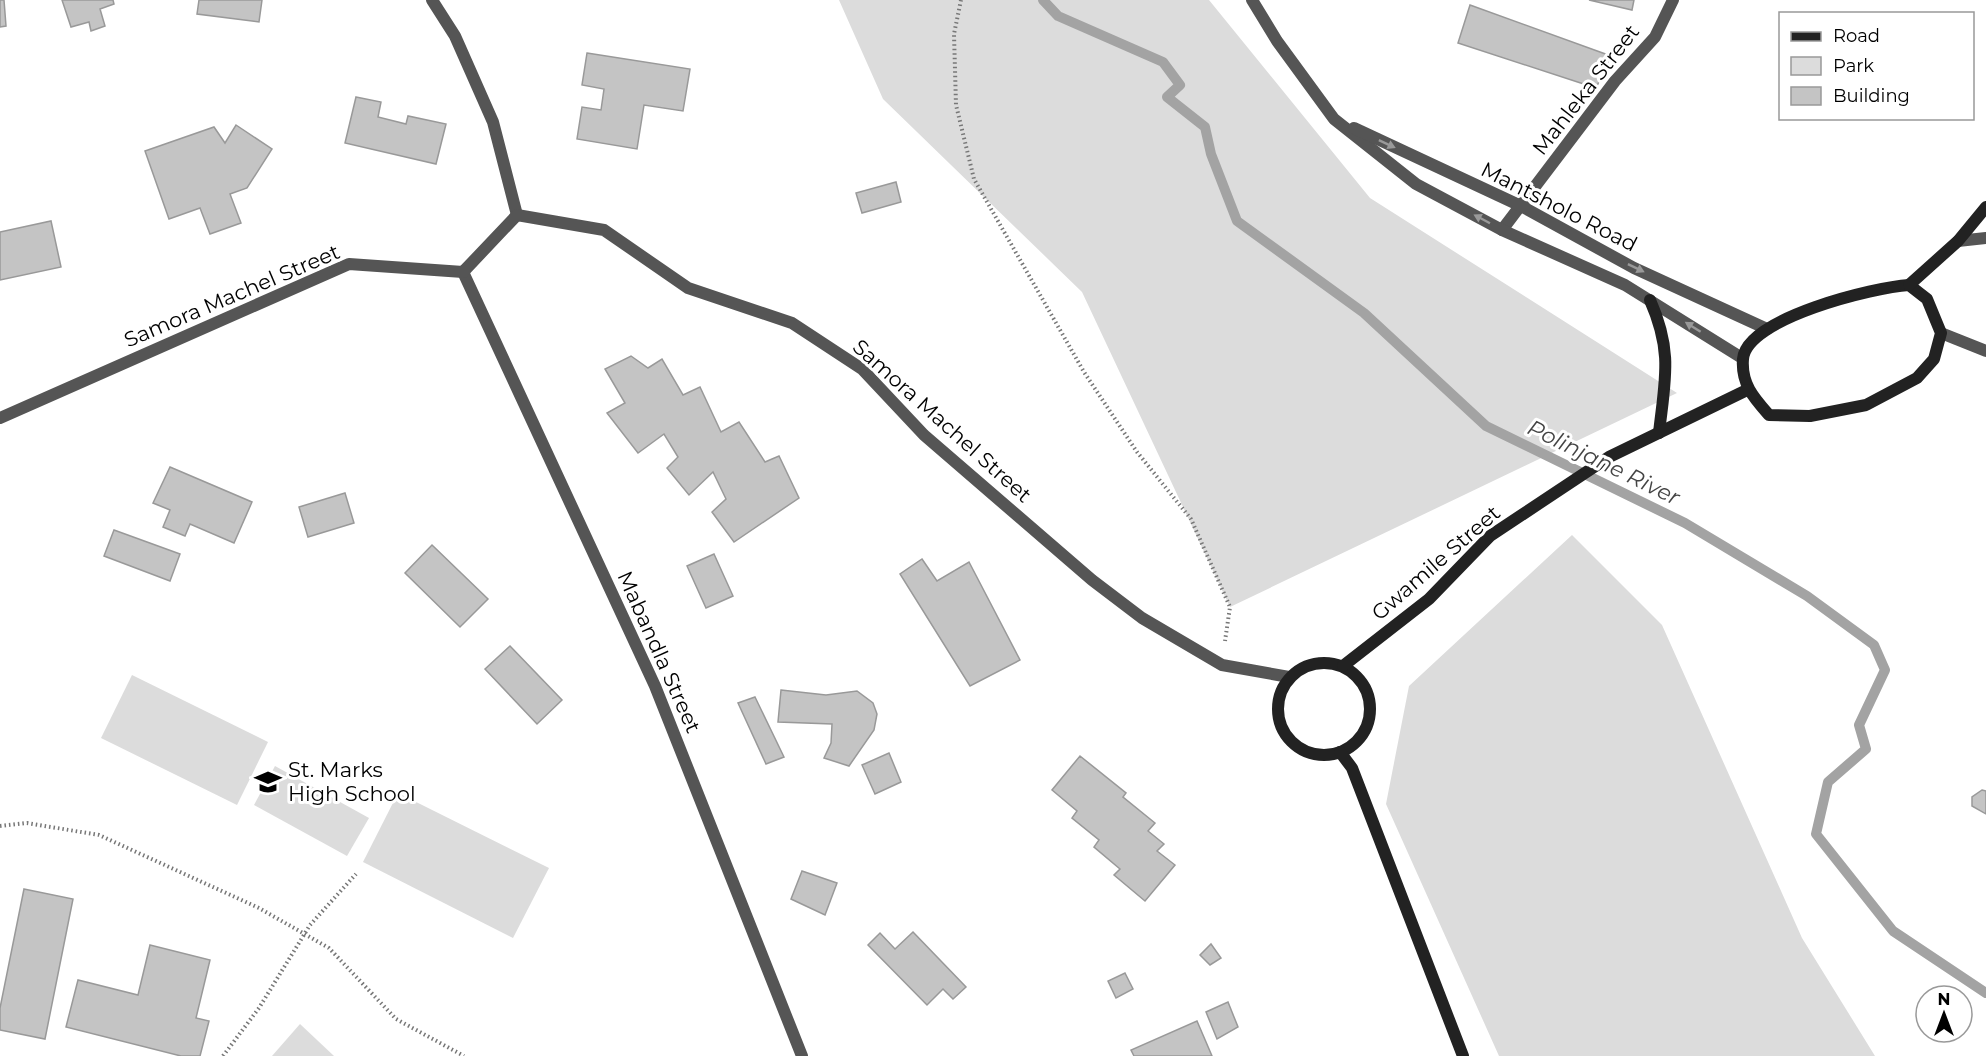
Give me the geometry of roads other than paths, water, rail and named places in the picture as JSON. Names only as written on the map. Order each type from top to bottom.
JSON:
[{"type":"main road","points":[[1909,285],[1927,299],[1941,333],[1934,359],[1917,378],[1866,405],[1810,416],[1769,415],[1747,390],[1742,358],[1751,344],[1767,329],[1822,304],[1882,287],[1909,285],[1958,241],[1986,207]]},
{"type":"main road","points":[[1650,300],[1663,328],[1667,363],[1659,433]]},
{"type":"main road","name":"Gwamile Street","points":[[1343,666],[1429,599],[1490,536],[1609,457],[1747,390]]},
{"type":"main road","points":[[1315,663],[1343,666],[1356,675],[1365,688],[1370,710],[1363,732],[1354,744],[1340,752],[1325,755],[1309,752],[1296,745],[1285,734],[1278,720],[1278,704],[1281,690],[1289,677],[1315,663]]},
{"type":"main road","points":[[1340,752],[1352,768],[1463,1056]]},
{"type":"street","points":[[432,0],[455,36],[493,122],[517,215],[463,272]]},
{"type":"street","name":"Mantsholo Road","points":[[1252,0],[1277,41],[1334,119],[1416,184],[1502,230],[1625,285],[1742,358]]},
{"type":"street","name":"Mahleka Street","points":[[1502,230],[1615,81],[1655,37],[1672,0]]},
{"type":"street","name":"Mantsholo Road","points":[[1334,119],[1521,206],[1634,268],[1767,329]]},
{"type":"street","name":"Samora Machel Street","points":[[517,215],[604,230],[688,288],[792,322],[862,369],[924,435],[1092,580],[1142,618],[1222,665],[1289,677]]},
{"type":"street","points":[[1958,241],[1986,238]]},
{"type":"street","name":"Samora Machel Street","points":[[0,418],[349,264],[463,272]]},
{"type":"street","name":"Mabandla Street","points":[[463,272],[655,686],[802,1056]]},
{"type":"street","points":[[1941,333],[1986,351]]},
{"type":"waterway","name":"Polinjane River","points":[[1043,0],[1058,16],[1163,62],[1180,85],[1167,97],[1205,127],[1211,154],[1237,221],[1364,313],[1486,426],[1685,523],[1807,596],[1874,645],[1885,670],[1859,725],[1866,749],[1828,782],[1816,834],[1893,931],[1986,993]]},
{"type":"place","name":"St. Marks High School","points":[[268,782]]}]
